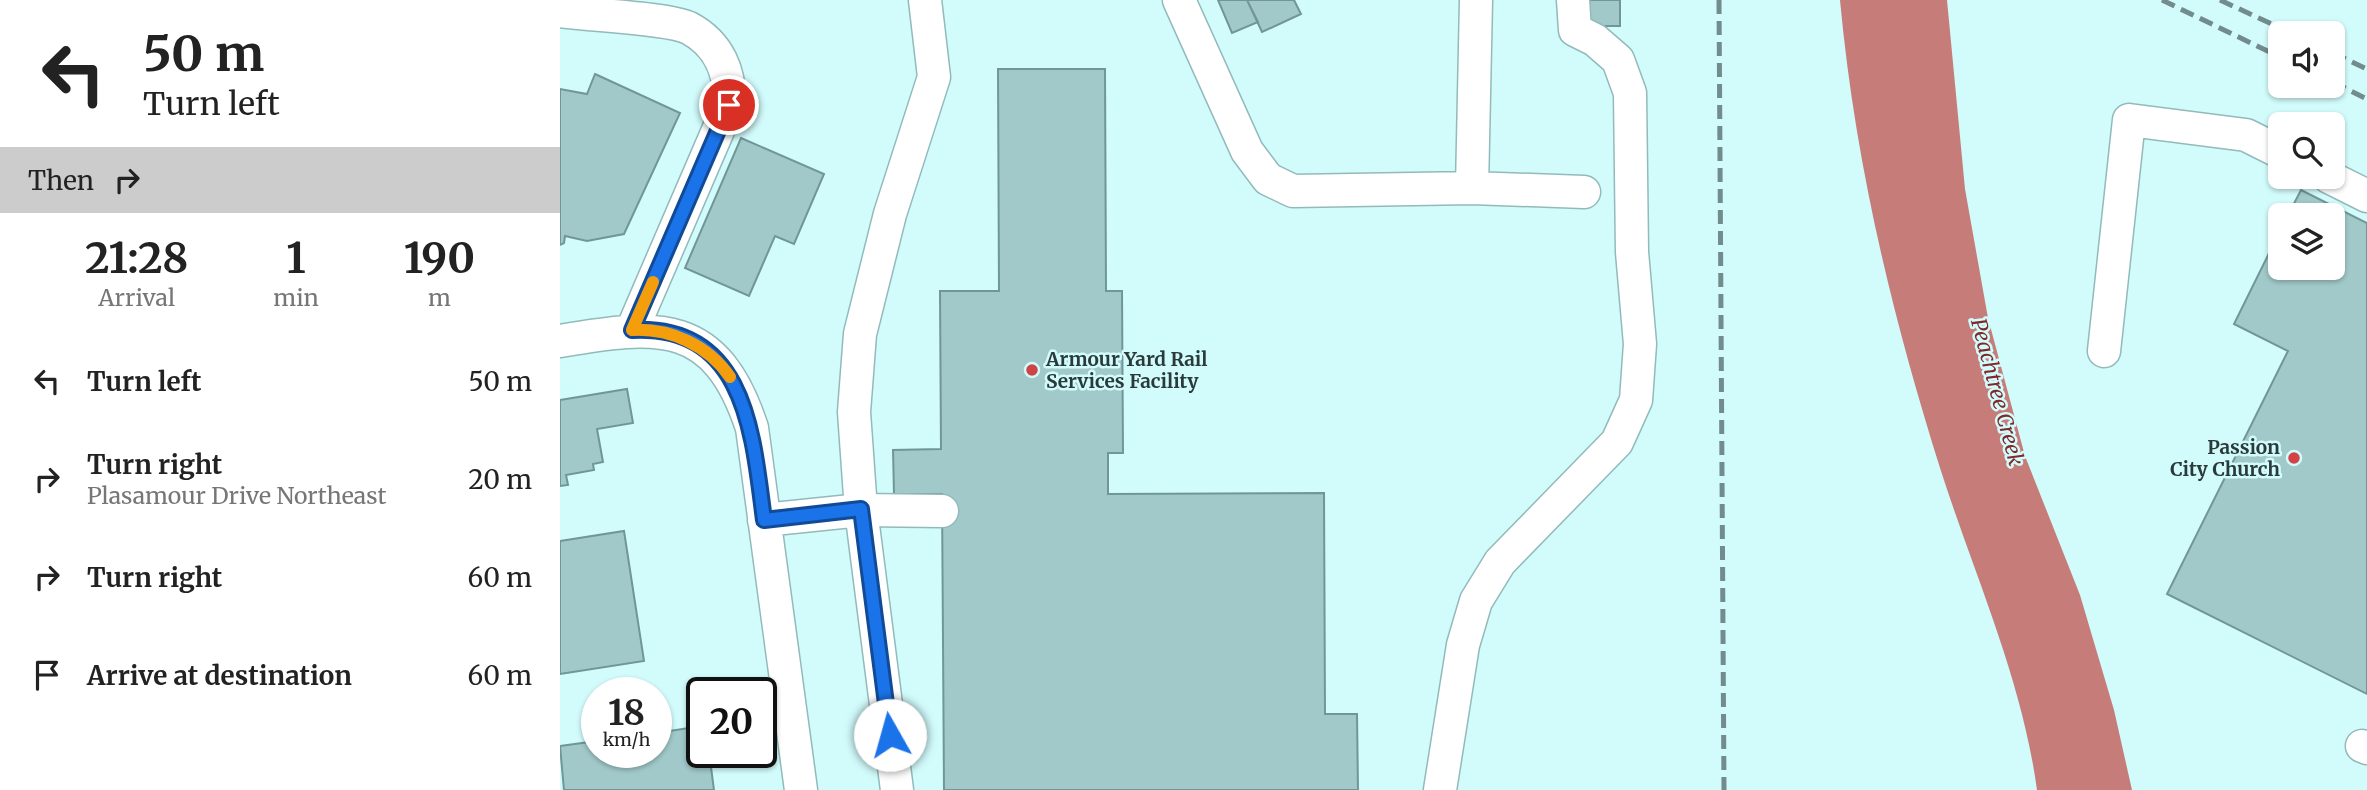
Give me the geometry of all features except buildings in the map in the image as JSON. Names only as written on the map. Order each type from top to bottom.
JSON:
[{"type":"street","points":[[897,790],[861,509],[854,412],[860,334],[890,214],[934,77],[925,0]]},
{"type":"street","points":[[1179,0],[1247,151],[1268,178],[1293,191],[1472,188],[1584,192]]},
{"type":"street","points":[[1472,188],[1476,0]]},
{"type":"street","points":[[1440,790],[1463,645],[1476,601],[1500,562],[1617,442],[1636,400],[1640,344],[1632,252],[1630,93],[1618,60],[1595,40],[1575,30],[1573,0]]},
{"type":"street","points":[[560,11],[604,8],[688,27],[713,46],[731,82],[729,105],[632,330]]},
{"type":"street","points":[[2105,351],[2130,120],[2246,135],[2268,146]]},
{"type":"street","points":[[2345,185],[2367,196]]},
{"type":"street","points":[[560,341],[632,330],[674,335],[699,347],[722,366],[734,383],[752,428],[801,790]]},
{"type":"street","points":[[764,520],[861,509],[942,511]]},
{"type":"water","name":"Peachtree Creek","points":[[1840,0],[1947,0],[1965,189],[1988,318],[2025,456],[2080,595],[2114,710],[2132,790],[2037,790],[2030,749],[2009,668],[1941,471],[1891,297],[1855,120]]},
{"type":"railway","points":[[1719,0],[1724,790]]},
{"type":"railway","points":[[2162,0],[2268,51]]},
{"type":"railway","points":[[2220,0],[2268,22]]},
{"type":"railway","points":[[2345,59],[2367,69]]},
{"type":"railway","points":[[2345,88],[2367,99]]},
{"type":"slow traffic","points":[[653,282],[632,330],[645,329],[674,335],[699,347],[722,366],[730,377]]},
{"type":"place","name":"Armour Yard Rail Services Facility","points":[[1032,370]]},
{"type":"place","name":"Passion City Church","points":[[2294,458]]},
{"type":"route","points":[[729,105],[632,330],[645,329],[674,335],[699,347],[722,366],[739,391],[752,428],[764,520],[861,509],[890,735]]}]
